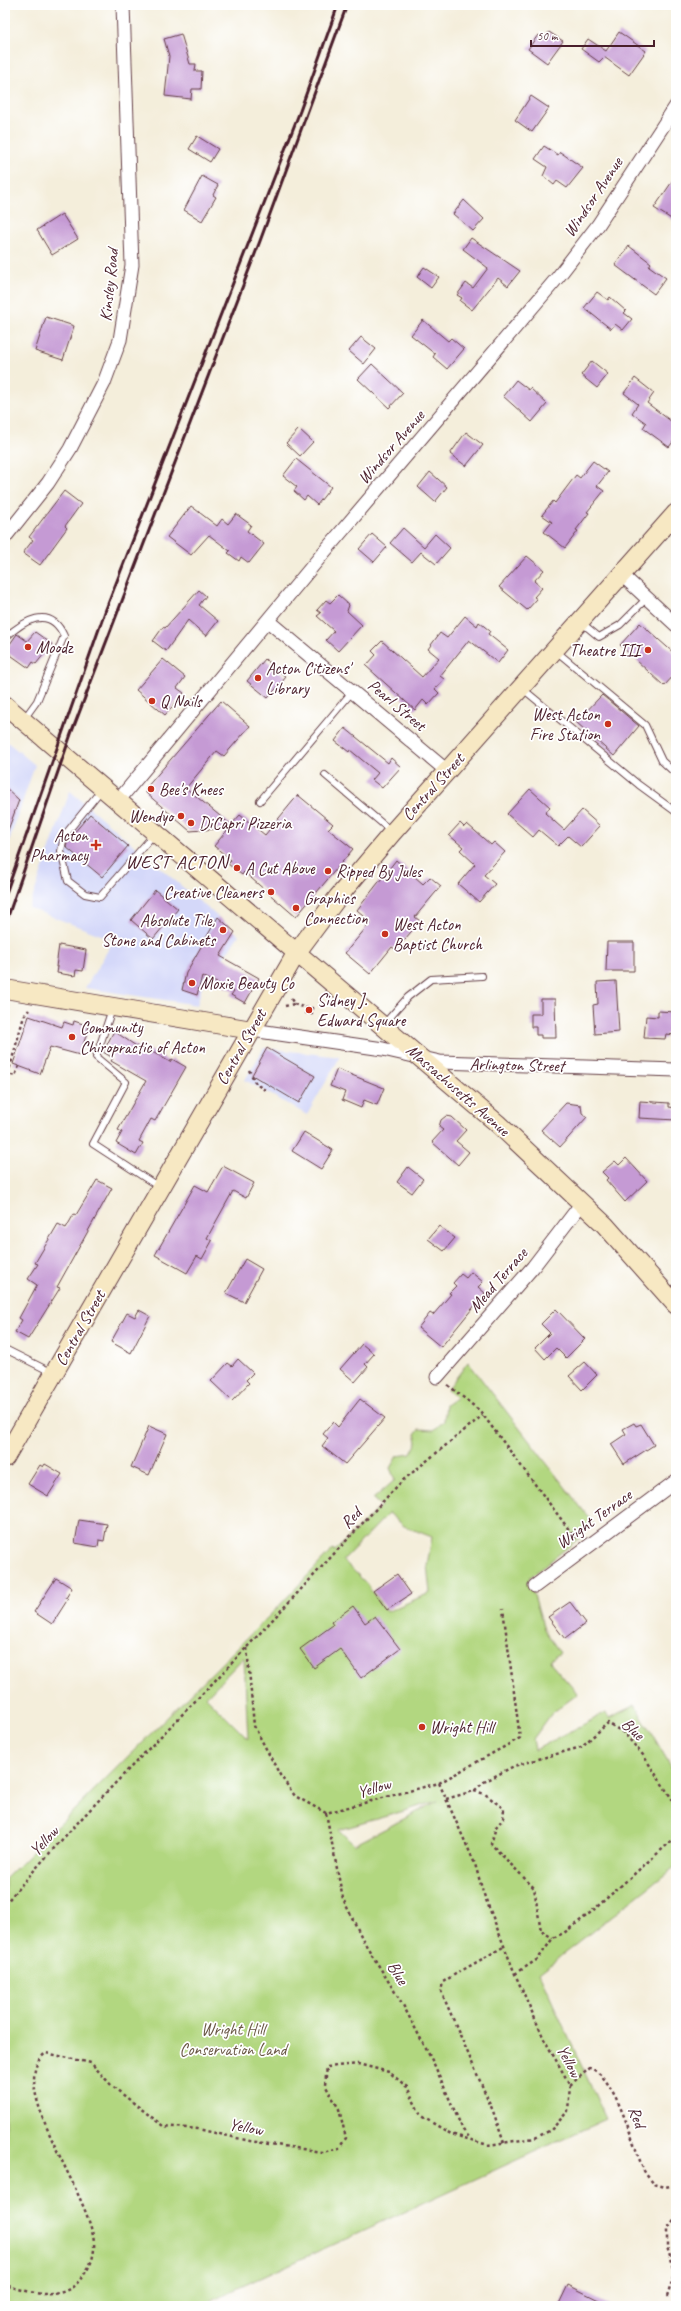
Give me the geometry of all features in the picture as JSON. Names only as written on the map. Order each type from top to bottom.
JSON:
[{"type":"street","name":"Kinsley Road","points":[[5,537],[48,483],[70,448],[104,383],[120,340],[132,265],[123,5]]},
{"type":"street","name":"Windsor Avenue","points":[[118,801],[558,277],[598,225],[676,106]]},
{"type":"street","name":"Central Street","points":[[5,1458],[297,952],[338,898],[392,832],[522,688],[676,513]]},
{"type":"street","points":[[622,575],[676,625]]},
{"type":"street","name":"Pearl Street","points":[[268,622],[447,771]]},
{"type":"street","name":"Massachusetts Avenue","points":[[5,706],[497,1123],[626,1246],[676,1305]]},
{"type":"street","name":"Arlington Street","points":[[5,989],[252,1030],[384,1049],[422,1058],[456,1063],[676,1070]]},
{"type":"street","name":"Mead Terrace","points":[[437,1377],[533,1267],[582,1203]]},
{"type":"street","name":"Wright Terrace","points":[[535,1586],[676,1481]]},
{"type":"lane","points":[[580,622],[600,637],[620,625],[647,598]]},
{"type":"lane","points":[[5,638],[22,623],[44,616],[48,618],[64,636],[37,701],[23,721]]},
{"type":"lane","points":[[555,650],[646,725],[662,761],[676,774]]},
{"type":"lane","points":[[522,688],[639,785],[676,812]]},
{"type":"lane","points":[[260,801],[352,692]]},
{"type":"lane","points":[[325,775],[392,832]]},
{"type":"lane","points":[[103,788],[64,836],[61,851],[68,881],[85,894],[100,897],[156,833]]},
{"type":"lane","points":[[383,1025],[408,997],[432,979],[482,976]]},
{"type":"lane","points":[[113,1007],[96,1057],[126,1082],[94,1144],[160,1188]]},
{"type":"lane","points":[[5,1349],[54,1373]]},
{"type":"path","points":[[289,995],[294,1004]]},
{"type":"path","points":[[283,1006],[294,1004],[306,1008]]},
{"type":"path","points":[[19,1066],[15,1076],[8,1074],[24,1016],[30,1008]]},
{"type":"path","points":[[251,1066],[249,1070],[256,1084],[265,1090]]},
{"type":"path","points":[[437,1377],[483,1415],[583,1549]]},
{"type":"path","name":"Red","points":[[246,1647],[402,1481],[483,1415]]},
{"type":"path","points":[[439,1783],[520,1738],[503,1609]]},
{"type":"path","points":[[246,1647],[254,1726],[280,1775],[296,1796],[326,1813]]},
{"type":"path","name":"Yellow","points":[[5,1904],[41,1862],[176,1723],[246,1647]]},
{"type":"path","name":"Blue","points":[[446,1799],[474,1791],[484,1782],[514,1766],[581,1747],[608,1723],[624,1733],[643,1755],[676,1805]]},
{"type":"path","name":"Yellow","points":[[5,2285],[32,2294],[56,2293],[74,2288],[91,2265],[94,2248],[90,2223],[37,2102],[34,2072],[39,2058],[46,2053],[91,2064],[112,2086],[163,2126],[198,2129],[250,2141],[322,2152],[339,2148],[346,2138],[339,2109],[325,2085],[327,2067],[358,2064],[389,2072],[407,2087],[421,2116],[451,2134],[471,2138],[488,2145],[535,2138],[551,2130],[568,2111],[570,2085],[544,2039],[515,1974],[483,1892],[475,1864],[439,1783],[326,1813]]},
{"type":"path","points":[[474,1791],[485,1794],[504,1809],[503,1819],[496,1827],[491,1844],[534,1888],[541,1931],[553,1938]]},
{"type":"path","name":"Blue","points":[[326,1813],[343,1899],[364,1942],[403,2005],[434,2064],[463,2130],[471,2138]]},
{"type":"path","points":[[515,1974],[538,1959],[553,1938],[564,1933],[590,1913],[676,1837]]},
{"type":"path","points":[[504,2143],[493,2110],[441,1990],[443,1982],[454,1974],[505,1946]]},
{"type":"path","name":"Red","points":[[570,2085],[590,2068],[597,2070],[619,2102],[642,2168],[654,2184],[665,2186],[676,2185]]},
{"type":"path","points":[[667,2297],[675,2272],[667,2247],[668,2230],[676,2218]]},
{"type":"shaded area","points":[[5,740],[35,765],[5,853]]},
{"type":"shaded area","points":[[70,791],[239,935],[220,963],[216,961],[204,980],[197,1005],[85,988],[114,940],[29,908]]},
{"type":"shaded area","points":[[264,1048],[340,1057],[307,1115],[245,1080]]},
{"type":"green space","name":"Wright Hill Conservation Land","points":[[468,1362],[593,1523],[579,1532],[582,1536],[529,1578],[544,1629],[560,1653],[550,1660],[551,1663],[578,1694],[552,1713],[533,1739],[535,1750],[605,1713],[609,1718],[635,1705],[676,1775],[676,1866],[539,1973],[606,2119],[199,2306],[5,2306],[5,1879],[277,1608],[333,1549],[335,1551],[381,1506],[373,1499],[395,1480],[390,1468],[397,1456],[411,1454],[417,1442],[415,1434],[419,1429],[434,1430],[444,1421],[446,1405],[457,1397],[447,1390]],"holes":[[[389,1513],[404,1526],[432,1537],[427,1565],[430,1593],[386,1612],[366,1583],[343,1560]],[[244,1658],[248,1739],[206,1697]],[[438,1801],[354,1845],[339,1830]]]},
{"type":"building","points":[[549,32],[563,41],[547,63],[528,49],[538,35],[544,39]]},
{"type":"building","points":[[619,32],[646,51],[629,75],[604,57],[599,62],[581,49],[588,39],[606,51]]},
{"type":"building","points":[[181,34],[190,64],[196,64],[195,71],[202,71],[201,89],[192,89],[191,99],[165,96],[169,56],[164,39]]},
{"type":"building","points":[[531,96],[549,108],[532,132],[515,120]]},
{"type":"building","points":[[197,136],[218,149],[210,162],[189,149]]},
{"type":"building","points":[[544,146],[558,155],[560,152],[583,168],[567,188],[557,181],[554,185],[543,176],[547,167],[535,159]]},
{"type":"building","points":[[202,176],[218,185],[213,195],[216,197],[202,221],[184,210]]},
{"type":"building","points":[[676,176],[676,222],[654,208]]},
{"type":"building","points":[[464,200],[484,219],[473,231],[453,214]]},
{"type":"building","points":[[62,214],[78,239],[52,255],[37,230]]},
{"type":"building","points":[[471,238],[520,271],[508,286],[498,278],[472,310],[460,301],[462,298],[457,295],[466,283],[473,288],[488,268],[463,249]]},
{"type":"building","points":[[629,246],[651,263],[649,266],[666,278],[654,294],[615,265]]},
{"type":"building","points":[[424,267],[439,277],[431,288],[417,277]]},
{"type":"building","points":[[597,292],[608,300],[610,297],[626,311],[624,313],[632,319],[623,330],[615,324],[611,329],[584,308]]},
{"type":"building","points":[[46,317],[74,326],[63,360],[35,351]]},
{"type":"building","points":[[423,320],[448,341],[451,338],[464,349],[447,369],[433,357],[435,354],[411,335]]},
{"type":"building","points":[[361,337],[376,349],[364,364],[349,351]]},
{"type":"building","points":[[592,361],[608,374],[597,388],[581,375]]},
{"type":"building","points":[[372,364],[403,393],[389,408],[358,379]]},
{"type":"building","points":[[635,378],[654,393],[647,403],[676,425],[676,438],[669,447],[643,428],[646,423],[632,413],[638,404],[624,393]]},
{"type":"building","points":[[516,380],[529,390],[530,388],[547,404],[532,422],[503,396]]},
{"type":"building","points":[[299,429],[313,442],[300,456],[286,443]]},
{"type":"building","points":[[466,432],[483,445],[466,466],[450,454]]},
{"type":"building","points":[[296,459],[331,487],[317,505],[307,496],[304,500],[294,491],[297,487],[283,476]]},
{"type":"building","points":[[593,461],[608,472],[597,486],[604,491],[587,512],[589,513],[565,548],[544,532],[552,522],[542,515],[553,501],[555,503],[576,475],[580,478]]},
{"type":"building","points":[[430,472],[447,487],[435,502],[418,487]]},
{"type":"building","points":[[64,491],[81,504],[65,526],[67,528],[40,565],[23,553],[33,540],[29,537]]},
{"type":"building","points":[[191,506],[217,526],[222,519],[228,524],[236,514],[251,525],[247,531],[264,544],[249,563],[241,557],[239,561],[228,553],[230,551],[209,535],[191,555],[167,537]]},
{"type":"building","points":[[403,528],[424,547],[435,534],[450,548],[436,564],[421,552],[412,562],[390,543]]},
{"type":"building","points":[[372,534],[387,547],[374,562],[359,549]]},
{"type":"building","points":[[527,556],[544,570],[534,581],[542,588],[534,597],[537,599],[527,610],[499,587]]},
{"type":"building","points":[[199,590],[206,596],[199,605],[218,621],[206,636],[188,620],[166,651],[153,641],[163,627],[165,628]]},
{"type":"building","points":[[338,595],[349,605],[347,611],[362,625],[338,651],[326,640],[334,631],[317,616],[321,613],[317,610],[326,600],[330,603]]},
{"type":"building","points":[[465,616],[477,626],[479,622],[490,631],[488,634],[508,650],[498,663],[469,640],[440,676],[444,679],[435,689],[439,693],[428,705],[423,700],[415,710],[366,666],[376,655],[372,651],[382,641],[422,677],[439,658],[428,649],[440,633],[447,638]]},
{"type":"building","name":"Theatre III","points":[[640,623],[676,655],[676,673],[664,686],[620,645]]},
{"type":"building","name":"Moodz","points":[[35,632],[52,644],[36,664],[33,662],[29,668],[5,651],[17,634],[27,641]]},
{"type":"building","points":[[163,659],[185,677],[177,688],[184,693],[165,715],[136,690]]},
{"type":"building","name":"Acton Citizens' Library","points":[[265,659],[286,677],[268,698],[247,681]]},
{"type":"building","name":"West Acton Fire Station","points":[[602,695],[639,726],[614,756],[576,722]]},
{"type":"building","points":[[221,701],[250,726],[224,756],[217,751],[186,788],[231,825],[240,815],[265,835],[298,795],[333,824],[328,829],[353,849],[296,917],[244,872],[242,875],[228,864],[231,860],[214,846],[229,828],[190,831],[146,793],[146,788]]},
{"type":"building","points":[[345,728],[388,763],[391,758],[401,767],[382,788],[372,780],[378,773],[350,750],[349,752],[335,741]]},
{"type":"building","points":[[5,787],[19,800],[7,833],[5,833]]},
{"type":"building","points":[[530,789],[550,807],[545,813],[564,830],[582,810],[600,826],[581,847],[568,836],[558,846],[539,830],[533,837],[507,814]]},
{"type":"building","name":"Acton Pharmacy","points":[[90,814],[128,846],[102,877],[66,847],[68,840]]},
{"type":"building","points":[[460,823],[464,827],[467,824],[491,845],[494,842],[505,852],[484,875],[495,884],[479,902],[458,884],[475,864],[460,850],[463,847],[449,835]]},
{"type":"building","name":"West Acton Baptist Church","points":[[396,860],[423,884],[430,877],[441,886],[415,917],[420,921],[396,950],[392,947],[370,974],[345,953],[371,922],[357,910]]},
{"type":"building","points":[[155,890],[178,909],[153,939],[131,920]]},
{"type":"building","points":[[218,917],[235,932],[220,956],[259,978],[245,1003],[231,995],[234,991],[202,976],[197,995],[182,990],[186,973]]},
{"type":"building","points":[[607,942],[634,942],[634,971],[606,971]]},
{"type":"building","points":[[59,945],[86,950],[83,971],[76,970],[75,976],[57,973],[58,967],[56,967]]},
{"type":"building","points":[[616,981],[619,1032],[595,1034],[593,1005],[598,1004],[597,982]]},
{"type":"building","points":[[541,999],[555,999],[556,1038],[541,1038],[541,1035],[536,1035],[536,1027],[531,1027],[531,1014],[541,1014]]},
{"type":"building","points":[[658,1011],[676,1012],[676,1035],[666,1034],[665,1039],[644,1038],[646,1016],[658,1017]]},
{"type":"building","points":[[29,1016],[62,1027],[64,1022],[73,1025],[74,1021],[89,1026],[80,1055],[50,1047],[40,1074],[13,1064]]},
{"type":"building","points":[[114,1031],[145,1052],[147,1049],[170,1062],[172,1059],[186,1067],[155,1121],[151,1119],[139,1141],[143,1143],[136,1155],[116,1143],[122,1132],[118,1130],[146,1081],[111,1061],[113,1058],[103,1052]]},
{"type":"building","points":[[267,1048],[315,1076],[299,1103],[252,1075]]},
{"type":"building","points":[[337,1069],[384,1088],[377,1105],[364,1100],[361,1108],[342,1100],[345,1092],[330,1086]]},
{"type":"building","points":[[640,1101],[669,1103],[669,1107],[676,1108],[676,1120],[639,1118]]},
{"type":"building","points":[[566,1103],[581,1105],[582,1113],[587,1117],[560,1147],[541,1130]]},
{"type":"building","points":[[446,1116],[452,1117],[466,1130],[456,1141],[469,1152],[458,1165],[432,1142],[443,1130],[439,1127],[441,1120]]},
{"type":"building","points":[[304,1132],[333,1150],[321,1169],[292,1151]]},
{"type":"building","points":[[626,1158],[647,1181],[625,1202],[606,1180],[608,1178],[602,1172],[615,1161],[619,1165]]},
{"type":"building","points":[[223,1166],[254,1183],[246,1198],[233,1191],[207,1238],[212,1241],[202,1259],[197,1256],[187,1273],[155,1255],[195,1185],[208,1192]]},
{"type":"building","points":[[408,1167],[423,1179],[412,1193],[397,1182]]},
{"type":"building","points":[[97,1180],[112,1188],[57,1287],[60,1288],[28,1339],[15,1332],[22,1320],[19,1318],[37,1285],[28,1279],[38,1264],[35,1263],[58,1224],[66,1228],[74,1214],[76,1215]]},
{"type":"building","points":[[439,1226],[455,1238],[444,1251],[428,1239]]},
{"type":"building","points":[[245,1259],[262,1269],[244,1302],[226,1293]]},
{"type":"building","points":[[471,1272],[483,1282],[478,1287],[485,1293],[441,1347],[418,1328],[430,1313],[433,1315],[451,1294],[449,1293],[456,1286],[453,1283],[461,1274],[466,1278]]},
{"type":"building","points":[[556,1309],[585,1339],[566,1358],[556,1348],[545,1359],[535,1348],[550,1333],[541,1324]]},
{"type":"building","points":[[139,1310],[150,1316],[131,1353],[111,1342],[127,1313],[135,1317]]},
{"type":"building","points":[[362,1344],[374,1354],[365,1364],[368,1367],[355,1382],[340,1369]]},
{"type":"building","points":[[238,1359],[253,1373],[246,1380],[249,1383],[232,1401],[211,1381],[228,1363],[232,1366]]},
{"type":"building","points":[[585,1362],[597,1375],[582,1390],[569,1376]]},
{"type":"building","points":[[360,1399],[385,1418],[345,1464],[322,1446],[328,1438],[323,1434],[333,1422],[338,1427]]},
{"type":"building","points":[[634,1423],[636,1426],[641,1424],[654,1445],[624,1464],[611,1444],[626,1434],[623,1429]]},
{"type":"building","points":[[149,1426],[167,1434],[149,1475],[131,1467]]},
{"type":"building","points":[[45,1464],[62,1474],[48,1496],[28,1484],[40,1465],[43,1467]]},
{"type":"building","points":[[79,1520],[107,1524],[104,1541],[99,1540],[98,1547],[75,1543]]},
{"type":"building","points":[[397,1574],[411,1594],[387,1610],[373,1591]]},
{"type":"building","points":[[56,1578],[72,1588],[66,1598],[68,1599],[52,1624],[34,1612]]},
{"type":"building","points":[[570,1602],[586,1623],[565,1639],[548,1617]]},
{"type":"building","points":[[353,1606],[365,1623],[375,1616],[400,1649],[361,1678],[340,1649],[314,1668],[300,1649],[333,1625],[331,1622]]},
{"type":"building","points":[[568,2285],[611,2306],[558,2306]]},
{"type":"railway","points":[[5,896],[106,609],[300,111],[338,5]]},
{"type":"railway","points":[[5,925],[71,734],[260,241],[347,5]]},
{"type":"place","name":"Moodz","points":[[28,647]]},
{"type":"place","name":"Theatre III","points":[[648,650]]},
{"type":"place","name":"Acton Citizens' Library","points":[[258,678]]},
{"type":"place","name":"Q Nails","points":[[152,701]]},
{"type":"place","name":"West Acton Fire Station","points":[[608,724]]},
{"type":"place","name":"Bee's Knees","points":[[151,789]]},
{"type":"place","name":"Wendyo","points":[[181,816]]},
{"type":"place","name":"DiCapri Pizzeria","points":[[191,823]]},
{"type":"place","name":"Acton Pharmacy","points":[[96,845]]},
{"type":"place","name":"A Cut Above","points":[[237,868]]},
{"type":"place","name":"Ripped By Jules","points":[[328,871]]},
{"type":"place","name":"Creative Cleaners","points":[[271,892]]},
{"type":"place","name":"Graphics Connection","points":[[296,908]]},
{"type":"place","name":"Absolute Tile, Stone and Cabinets","points":[[223,930]]},
{"type":"place","name":"West Acton Baptist Church","points":[[385,934]]},
{"type":"place","name":"Moxie Beauty Co","points":[[192,983]]},
{"type":"place","name":"Sidney J. Edward Square","points":[[309,1010]]},
{"type":"place","name":"Community Chiropractic of Acton","points":[[72,1037]]},
{"type":"place","name":"Wright Hill","points":[[422,1727]]},
{"type":"district","name":"WEST ACTON","points":[[177,862]]}]
